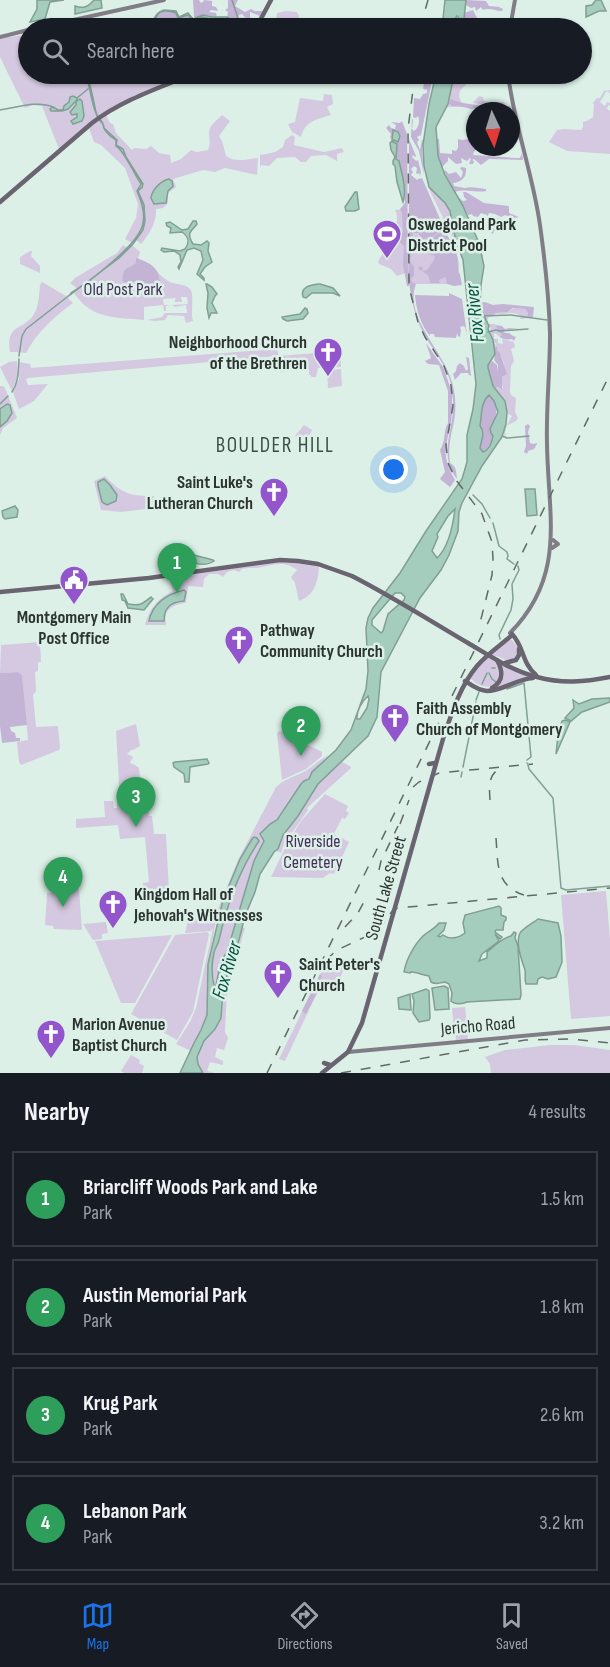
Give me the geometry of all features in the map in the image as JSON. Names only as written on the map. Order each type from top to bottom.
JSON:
[{"type":"main road","points":[[82,18],[164,0]]},
{"type":"main road","points":[[261,18],[271,0]]},
{"type":"main road","points":[[512,18],[515,0]]},
{"type":"main road","points":[[0,37],[18,32]]},
{"type":"main road","points":[[0,202],[101,116],[131,99],[168,84]]},
{"type":"main road","points":[[510,84],[541,234],[549,328],[547,433],[553,540],[558,544],[552,548],[549,572],[543,591],[533,610],[520,624]]},
{"type":"main road","points":[[520,624],[537,600],[545,577],[551,541],[551,505]]},
{"type":"main road","points":[[0,591],[132,578],[266,559],[308,560],[331,565],[354,575],[517,670],[569,682],[610,677]]},
{"type":"main road","name":"South Lake Street","points":[[348,1052],[361,1025],[447,728],[466,681],[480,658],[510,635],[520,624]]},
{"type":"main road","points":[[505,663],[515,661],[519,654],[518,645],[510,635]]},
{"type":"main road","points":[[510,635],[520,643],[527,666],[537,676]]},
{"type":"main road","points":[[496,659],[537,676]]},
{"type":"main road","points":[[466,681],[484,687],[495,687],[502,674],[496,659]]},
{"type":"main road","points":[[466,681],[481,690],[488,691],[537,676]]},
{"type":"main road","name":"Jericho Road","points":[[348,1052],[610,1028]]},
{"type":"main road","points":[[325,1067],[348,1052]]},
{"type":"green space","points":[[297,12],[299,18],[276,18],[277,13]]},
{"type":"green space","points":[[18,36],[18,84],[164,84],[132,97],[59,149],[42,106],[33,105],[25,108],[0,57],[0,39]]},
{"type":"green space","points":[[452,84],[466,84],[459,93],[463,107],[447,107]]},
{"type":"green space","points":[[610,90],[610,94],[606,92],[600,102],[605,106],[607,102],[610,103],[610,106],[606,108],[610,111],[610,154],[567,151],[549,142],[557,130],[581,130],[583,122],[593,117],[593,103],[604,91]]},
{"type":"green space","points":[[324,94],[332,95],[333,104],[327,107],[331,115],[309,124],[305,127],[301,137],[292,132],[288,124],[295,122],[300,98],[323,101]]},
{"type":"green space","points":[[479,96],[487,102],[474,102]]},
{"type":"green space","points":[[106,115],[116,133],[132,150],[134,148],[146,149],[151,146],[159,153],[170,155],[171,163],[181,159],[191,150],[197,152],[208,150],[210,128],[222,115],[230,121],[219,136],[226,156],[238,160],[258,158],[257,175],[225,168],[215,172],[203,170],[173,179],[176,187],[168,193],[168,203],[163,208],[156,209],[155,219],[147,237],[141,244],[136,240],[133,244],[143,230],[145,221],[132,243],[125,239],[136,218],[138,204],[125,168],[101,145],[94,142],[89,128]]},
{"type":"green space","points":[[292,135],[295,137],[294,145],[324,152],[342,148],[344,152],[337,154],[337,161],[326,155],[311,156],[306,162],[301,162],[295,157],[277,158],[269,166],[261,165],[260,168],[260,153],[261,155],[275,152],[283,147],[285,140]]},
{"type":"green space","points":[[409,183],[426,193],[456,253],[461,284],[409,284]]},
{"type":"green space","points":[[431,188],[449,208],[456,241],[429,189]]},
{"type":"green space","points":[[405,209],[408,272],[397,276],[391,269],[378,262],[395,230],[397,216],[395,210]]},
{"type":"green space","name":"Old Post Park","points":[[123,245],[128,248],[97,274],[132,245],[140,252],[138,259],[152,266],[163,278],[190,289],[193,321],[186,323],[184,316],[168,315],[165,320],[147,320],[162,317],[165,313],[187,313],[186,305],[175,307],[172,305],[188,304],[187,297],[181,297],[182,302],[175,302],[177,298],[163,299],[164,305],[171,305],[166,306],[166,311],[163,305],[144,307],[144,320],[107,316],[93,311],[82,303],[74,293],[78,289],[70,283],[117,253]]},
{"type":"green space","points":[[32,251],[31,256],[40,266],[40,273],[20,264],[20,257]]},
{"type":"green space","points":[[42,282],[66,296],[71,293],[64,299],[72,295],[68,298],[73,303],[46,325],[26,353],[19,352],[19,356],[18,352],[10,352],[10,336],[36,311]]},
{"type":"green space","points":[[515,308],[525,309],[528,313],[527,317],[531,318],[520,319],[521,316],[515,313],[496,314]]},
{"type":"green space","points":[[495,314],[489,317],[488,323],[483,315]]},
{"type":"green space","points":[[488,324],[495,324],[502,335],[494,333],[494,339],[498,339],[498,343],[503,344],[502,339],[514,342],[515,347],[511,349],[514,361],[511,366],[510,392],[516,398],[515,412],[518,418],[507,426],[512,416],[507,413],[505,400],[494,387],[497,386],[501,390],[503,387],[501,384],[504,376],[504,363],[495,347],[496,343],[493,343]]},
{"type":"green space","points":[[277,349],[279,356],[340,351],[341,367],[318,368],[316,377],[309,374],[309,369],[280,372],[278,356],[28,378],[26,380],[28,385],[48,384],[34,401],[19,409],[13,392],[19,379],[19,362],[30,364],[31,368]]},
{"type":"green space","points":[[17,361],[17,378],[12,391],[0,367]]},
{"type":"green space","points":[[341,369],[342,386],[328,388],[327,370]]},
{"type":"green space","points":[[0,386],[5,388],[17,418],[3,428],[0,435]]},
{"type":"green space","points":[[304,425],[312,430],[306,443],[295,436]]},
{"type":"green space","points":[[105,476],[116,487],[127,493],[154,496],[154,508],[121,512],[101,510],[94,481]]},
{"type":"green space","points":[[276,562],[319,566],[318,577],[312,592],[299,601],[295,583],[291,577],[297,570],[284,564],[245,568],[239,572],[234,570],[227,572],[223,577],[218,574],[209,574],[204,579],[203,587],[188,586],[186,603],[177,605],[167,612],[166,625],[145,625],[155,605],[173,591],[169,578]]},
{"type":"green space","points":[[512,640],[518,648],[517,657],[508,661],[497,656],[493,659],[497,662],[501,675],[493,686],[487,687],[471,679],[487,657]]},
{"type":"green space","points":[[40,642],[41,662],[38,662],[38,671],[35,672],[36,691],[33,695],[36,727],[58,726],[60,748],[21,765],[17,742],[28,740],[22,675],[18,672],[0,673],[1,645]]},
{"type":"green space","points":[[500,663],[533,677],[496,688],[499,684]]},
{"type":"green space","points":[[136,724],[140,746],[127,754],[133,758],[130,763],[139,768],[142,798],[148,798],[149,816],[152,816],[154,834],[166,834],[169,892],[144,894],[143,883],[149,882],[145,837],[120,839],[118,825],[76,828],[76,819],[105,817],[104,801],[113,801],[114,808],[117,808],[117,801],[122,800],[116,731]]},
{"type":"green space","points":[[280,731],[322,752],[322,756],[306,769],[282,780],[277,733]]},
{"type":"green space","points":[[329,755],[301,784],[276,820],[260,835],[264,840],[254,861],[227,952],[221,961],[215,990],[213,959],[222,919],[244,866],[259,841],[252,839],[240,859],[215,926],[208,964],[207,1015],[191,1051],[176,1044],[196,1008],[213,928],[211,931],[185,933],[190,911],[218,909],[238,860],[276,787]]},
{"type":"green space","points":[[341,761],[351,768],[307,808],[308,810],[284,844],[281,853],[275,850],[278,849],[283,835],[318,784]]},
{"type":"green space","name":"Riverside Cemetery","points":[[325,794],[348,806],[346,811],[349,813],[345,819],[342,818],[334,834],[349,842],[334,874],[330,873],[323,878],[271,877],[301,821]]},
{"type":"green space","points":[[79,889],[82,930],[54,929],[53,926],[45,925],[47,893]]},
{"type":"green space","points":[[606,891],[610,939],[610,1016],[571,1019],[561,895]]},
{"type":"green space","points":[[106,922],[108,933],[102,934],[102,939],[93,940],[83,924]]},
{"type":"green space","points":[[242,927],[245,928],[227,990],[225,1032],[228,1038],[224,1050],[217,1048],[215,1057],[223,1061],[223,1065],[210,1062],[207,1071],[215,1073],[203,1073],[198,1066],[197,1057],[203,1043],[222,1014],[223,991],[239,945]]},
{"type":"green space","points":[[207,932],[209,934],[193,1012],[177,1040],[131,1014],[175,935]]},
{"type":"green space","points":[[172,935],[135,1003],[121,1003],[95,941]]},
{"type":"green space","points":[[326,962],[345,967],[334,991],[317,993],[285,1061],[279,1059]]},
{"type":"green space","points":[[465,1007],[468,1040],[456,1041],[452,1008]]},
{"type":"green space","points":[[574,1045],[610,1050],[610,1073],[491,1073],[490,1064],[485,1057],[505,1050]]},
{"type":"green space","points":[[131,1055],[140,1060],[139,1063],[144,1066],[142,1073],[121,1071]]},
{"type":"shaded area","points":[[193,0],[199,0],[201,3],[204,0],[212,1],[212,6],[218,11],[209,12],[216,13],[217,17],[205,15],[194,17]]},
{"type":"shaded area","points":[[228,0],[238,0],[235,6],[245,12],[251,9],[263,11],[260,16],[250,12],[250,18],[242,14],[238,18],[227,18],[228,12],[225,10],[228,8]]},
{"type":"shaded area","points":[[466,0],[486,1],[489,6],[503,9],[502,11],[483,10],[481,7],[476,11],[475,7],[471,8],[466,5]]},
{"type":"shaded area","points":[[473,10],[477,18],[465,18],[464,13]]},
{"type":"shaded area","points":[[163,11],[176,13],[178,18],[155,18]]},
{"type":"shaded area","points":[[424,84],[431,84],[421,135],[417,137],[420,150],[422,140],[424,140],[422,150],[424,175],[419,151],[411,137],[412,118],[414,131],[419,122],[418,116],[413,117],[414,98],[420,99],[423,94],[427,93],[427,90],[423,89]]},
{"type":"shaded area","points":[[451,99],[466,103],[466,108],[452,106],[449,103]]},
{"type":"shaded area","points":[[402,121],[407,134],[408,280],[409,243],[412,248],[410,261],[414,267],[414,276],[411,278],[416,284],[415,308],[425,331],[445,365],[455,394],[455,413],[449,453],[450,463],[455,468],[457,479],[451,468],[448,458],[448,447],[453,416],[452,394],[452,414],[446,447],[447,461],[455,480],[450,487],[440,479],[445,472],[440,450],[448,423],[448,391],[439,365],[428,364],[425,361],[431,358],[426,343],[443,367],[452,392],[451,384],[445,368],[418,320],[412,301],[409,281],[409,286],[407,286],[403,265],[404,246],[399,237],[403,232],[400,209],[405,203],[404,187],[399,161],[396,158],[397,144],[393,142],[394,140],[396,142],[393,131],[392,140],[386,128],[389,125],[395,129],[396,125],[391,122],[400,123]]},
{"type":"shaded area","points":[[409,139],[416,156],[412,157],[418,160],[421,172],[420,176],[419,173],[416,174],[417,168],[414,166],[411,169],[413,172],[411,175],[417,180],[422,178],[444,228],[432,237],[423,239],[424,242],[421,243],[416,240],[421,240],[419,233],[413,233],[412,239],[409,239]]},
{"type":"shaded area","points":[[436,139],[439,139],[440,153],[452,154],[452,150],[456,151],[458,148],[458,139],[466,139],[466,156],[520,158],[522,153],[523,160],[489,159],[481,165],[474,159],[473,164],[469,164],[470,158],[467,161],[461,158],[462,163],[456,164],[448,157],[448,161],[442,167]]},
{"type":"shaded area","points":[[460,168],[466,168],[465,176],[459,182],[453,183],[454,186],[486,189],[486,191],[455,192],[444,171],[449,174],[456,172],[461,178],[463,172]]},
{"type":"shaded area","points":[[463,192],[484,203],[509,206],[509,213],[519,217],[505,215],[501,217],[489,213],[487,218],[487,215],[481,213],[478,217],[468,215],[458,197],[463,201],[467,200]]},
{"type":"shaded area","points":[[494,217],[507,221],[509,218],[509,222],[515,224],[515,230],[510,228],[507,231],[494,231],[493,234],[489,231],[489,227],[482,231],[475,230],[473,227],[475,225],[471,221],[474,219],[490,221]]},
{"type":"shaded area","points":[[444,232],[456,250],[462,285],[447,284],[445,277],[439,280],[440,283],[430,283],[428,275],[422,271],[427,270],[434,260],[435,256],[429,254],[428,249],[434,247],[432,239]]},
{"type":"shaded area","points":[[136,258],[147,262],[157,271],[160,287],[143,287],[137,282],[123,282],[124,271],[136,263]]},
{"type":"shaded area","points":[[449,293],[462,299],[467,335],[463,326],[460,327],[460,337],[457,333],[456,338],[435,337],[434,334],[430,336],[420,317],[415,295],[449,296]]},
{"type":"shaded area","points":[[480,303],[493,305],[534,307],[533,317],[527,317],[528,313],[525,309],[513,308],[507,312],[483,315]]},
{"type":"shaded area","points":[[496,325],[505,329],[520,329],[503,330],[516,337],[514,341],[507,340],[499,336],[502,335]]},
{"type":"shaded area","points":[[495,343],[507,374],[502,377],[502,390],[494,387],[489,376],[488,365],[492,361],[497,365],[498,372],[498,365],[494,360],[493,346]]},
{"type":"shaded area","points":[[466,357],[469,358],[471,376],[468,373],[461,373],[455,380],[453,374],[460,363],[466,371],[468,369]]},
{"type":"shaded area","points":[[488,395],[496,405],[496,412],[492,440],[483,452],[480,450],[483,434],[480,426],[482,406]]},
{"type":"shaded area","points":[[528,424],[530,443],[537,444],[527,454],[524,452],[525,426]]},
{"type":"shaded area","points":[[18,672],[22,675],[27,725],[10,727],[20,741],[2,743],[0,673]]},
{"type":"shaded area","points":[[320,974],[321,983],[314,990],[317,993],[306,1014],[302,1011]]},
{"type":"water","points":[[37,0],[64,0],[50,2],[45,18],[32,18],[37,9]]},
{"type":"water","points":[[94,0],[101,0],[102,8],[75,14],[75,6],[85,7]]},
{"type":"water","points":[[445,0],[466,0],[464,18],[457,16],[443,18]]},
{"type":"water","points":[[596,0],[601,0],[606,11],[599,11],[586,17],[586,6],[592,5]]},
{"type":"water","points":[[164,10],[176,11],[179,17],[188,13],[192,18],[188,15],[178,18],[176,13],[164,11],[154,18],[156,15]]},
{"type":"water","points":[[203,15],[229,18],[206,18],[196,18]]},
{"type":"water","points":[[88,84],[91,87],[97,114],[103,123],[104,128],[117,140],[116,145],[116,140],[104,129],[103,124],[97,115]]},
{"type":"water","name":"Fox River","points":[[434,84],[452,84],[448,104],[436,127],[438,156],[479,243],[484,266],[480,307],[489,326],[495,354],[488,368],[493,386],[505,401],[506,424],[502,437],[482,466],[462,503],[458,531],[449,555],[420,598],[381,672],[377,717],[368,736],[318,784],[260,874],[226,978],[221,1018],[204,1041],[197,1057],[203,1073],[180,1073],[207,1015],[208,964],[223,900],[240,859],[252,839],[257,838],[259,841],[234,889],[219,942],[214,951],[212,972],[215,990],[221,961],[227,952],[254,861],[264,841],[260,834],[277,820],[301,784],[309,779],[312,772],[336,750],[351,730],[358,712],[357,719],[360,719],[367,708],[368,696],[359,709],[366,689],[368,671],[366,628],[368,618],[462,479],[467,462],[467,435],[476,384],[463,260],[456,241],[450,211],[429,187],[424,166],[423,145]],"holes":[[[489,395],[498,412],[490,429],[493,436],[491,443],[483,452],[480,448],[483,434],[480,426],[483,405]],[[455,509],[452,529],[437,558],[432,551],[438,537],[437,534]],[[395,593],[401,593],[405,597],[388,614],[381,633],[372,625],[372,620]]]},
{"type":"water","points":[[70,97],[77,98],[77,101],[80,99],[82,101],[84,116],[82,121],[73,124],[71,121],[77,117],[77,114],[72,115],[70,112],[76,105],[76,101],[68,109],[62,111],[51,111],[50,109],[53,107],[63,110]]},
{"type":"water","points":[[393,130],[400,136],[398,142],[394,140],[393,142],[397,144],[396,159],[399,161],[404,182],[403,202],[393,164],[395,157],[390,143]]},
{"type":"water","points":[[126,157],[143,184],[138,191],[144,205],[145,221],[143,230],[133,244],[104,269],[138,235],[144,218],[137,191],[141,184]]},
{"type":"water","points":[[169,179],[173,186],[168,191],[166,203],[154,204],[151,198],[153,192],[157,186]]},
{"type":"water","points":[[357,192],[359,209],[346,211],[345,207]]},
{"type":"water","points":[[193,221],[197,224],[190,235],[193,244],[201,245],[207,241],[209,243],[208,251],[212,262],[200,274],[204,280],[197,274],[203,260],[201,251],[194,248],[187,250],[179,269],[180,255],[174,251],[161,250],[162,248],[180,251],[188,244],[182,232],[170,233],[171,228],[166,223],[170,222],[182,230],[188,229]]},
{"type":"water","points":[[206,284],[212,287],[217,294],[212,303],[217,313],[211,313],[209,318]]},
{"type":"water","points":[[320,284],[333,288],[340,296],[333,293],[312,293],[306,298],[303,297],[302,293],[305,288]]},
{"type":"water","points":[[305,308],[308,313],[303,319],[287,321],[282,317],[300,314]]},
{"type":"water","points":[[7,404],[10,405],[12,413],[0,427],[0,409]]},
{"type":"water","points":[[104,479],[117,495],[116,501],[107,505],[102,502],[98,486],[98,482]]},
{"type":"water","points":[[525,489],[535,489],[537,515],[527,516]]},
{"type":"water","points":[[15,506],[18,510],[17,517],[5,519],[2,511]]},
{"type":"water","points":[[180,553],[214,561],[205,564],[196,563],[183,557]]},
{"type":"water","points":[[184,590],[186,592],[184,601],[169,606],[164,621],[149,621],[153,610],[161,601]]},
{"type":"water","points":[[121,594],[128,604],[138,605],[151,597],[153,599],[144,610],[128,608]]},
{"type":"water","points":[[610,698],[610,702],[582,712],[571,721],[565,718],[574,708],[573,700],[579,704],[592,699]]},
{"type":"water","points":[[562,721],[570,722],[556,754],[558,735]]},
{"type":"water","points":[[207,759],[208,764],[190,767],[189,782],[185,782],[184,774],[174,767],[173,763],[175,762]]},
{"type":"water","points":[[499,906],[501,915],[506,917],[506,920],[503,930],[495,932],[502,937],[500,939],[495,934],[499,941],[482,954],[479,961],[487,958],[487,952],[498,942],[516,933],[520,999],[455,1003],[451,1001],[452,993],[449,984],[445,982],[438,984],[431,982],[429,976],[404,972],[417,944],[439,923],[446,923],[444,930],[438,936],[457,937],[465,933],[463,923],[465,915]]},
{"type":"water","points":[[538,919],[558,923],[562,962],[556,977],[548,979],[542,977],[538,979],[537,984],[526,984],[519,937],[523,930]]},
{"type":"water","points":[[444,986],[448,988],[449,1009],[435,1010],[432,988]]},
{"type":"water","points":[[426,989],[429,991],[430,1018],[419,1022],[413,1013],[412,994]]},
{"type":"water","points":[[410,994],[411,1010],[399,1009],[398,998]]},
{"type":"waterway","points":[[232,0],[238,18]]},
{"type":"waterway","points":[[77,98],[88,89]]},
{"type":"waterway","points":[[0,110],[33,104],[53,107]]},
{"type":"waterway","points":[[19,356],[22,336],[26,329],[71,294]]},
{"type":"waterway","name":"Fox River","points":[[481,316],[511,315],[547,320]]},
{"type":"waterway","name":"Fox River","points":[[488,332],[528,329]]},
{"type":"waterway","points":[[12,392],[17,380],[19,359]]},
{"type":"waterway","points":[[0,404],[8,396]]},
{"type":"waterway","points":[[502,436],[507,438],[529,436]]},
{"type":"waterway","points":[[473,495],[482,504],[490,518]]},
{"type":"waterway","points":[[493,523],[499,546],[507,552],[507,559],[514,564]]},
{"type":"waterway","points":[[500,639],[499,635],[511,610],[512,584],[519,570],[518,566]]},
{"type":"waterway","points":[[482,684],[487,673]]},
{"type":"waterway","points":[[489,673],[496,682]]},
{"type":"waterway","points":[[507,689],[524,683],[531,757],[527,760]]},
{"type":"waterway","points":[[476,700],[479,692]]},
{"type":"waterway","points":[[463,767],[476,702]]},
{"type":"waterway","points":[[528,765],[553,798],[561,888],[566,890],[610,886]]},
{"type":"waterway","points":[[461,777],[462,772]]},
{"type":"railway","points":[[423,18],[428,0]]},
{"type":"railway","points":[[414,84],[408,129],[409,287],[418,322],[444,366],[451,385],[453,406],[446,445],[448,463],[456,480],[482,514],[492,542],[492,575],[479,627]]},
{"type":"railway","points":[[267,1073],[610,374]]},
{"type":"railway","points":[[413,787],[439,773],[533,764]]},
{"type":"railway","points":[[490,800],[492,776],[503,767]]},
{"type":"railway","points":[[400,824],[409,800]]},
{"type":"railway","points":[[379,870],[398,826]]},
{"type":"railway","points":[[496,838],[498,864],[503,879],[508,886],[524,895]]},
{"type":"railway","points":[[326,960],[337,950],[365,937],[398,908],[610,888]]},
{"type":"railway","points":[[345,927],[358,913],[365,900]]},
{"type":"railway","points":[[341,1073],[525,1040],[572,1039],[610,1043]]},
{"type":"place","name":"Oswegoland Park District Pool","points":[[387,260]]},
{"type":"place","name":"Neighborhood Church of the Brethren","points":[[328,378]]},
{"type":"place","name":"Saint Luke's Lutheran Church","points":[[274,518]]},
{"type":"place","name":"Briarcliff Woods Park and Lake","points":[[177,593]]},
{"type":"place","name":"Montgomery Main Post Office","points":[[74,606]]},
{"type":"place","name":"Pathway Community Church","points":[[239,666]]},
{"type":"place","name":"Faith Assembly Church of Montgomery","points":[[395,744]]},
{"type":"place","name":"Austin Memorial Park","points":[[301,756]]},
{"type":"place","name":"Krug Park","points":[[136,827]]},
{"type":"place","name":"Lebanon Park","points":[[63,907]]},
{"type":"place","name":"Kingdom Hall of Jehovah's Witnesses","points":[[113,930]]},
{"type":"place","name":"Saint Peter's Church","points":[[278,1000]]},
{"type":"place","name":"Marion Avenue Baptist Church","points":[[51,1060]]},
{"type":"district","name":"BOULDER HILL","points":[[275,445]]}]
